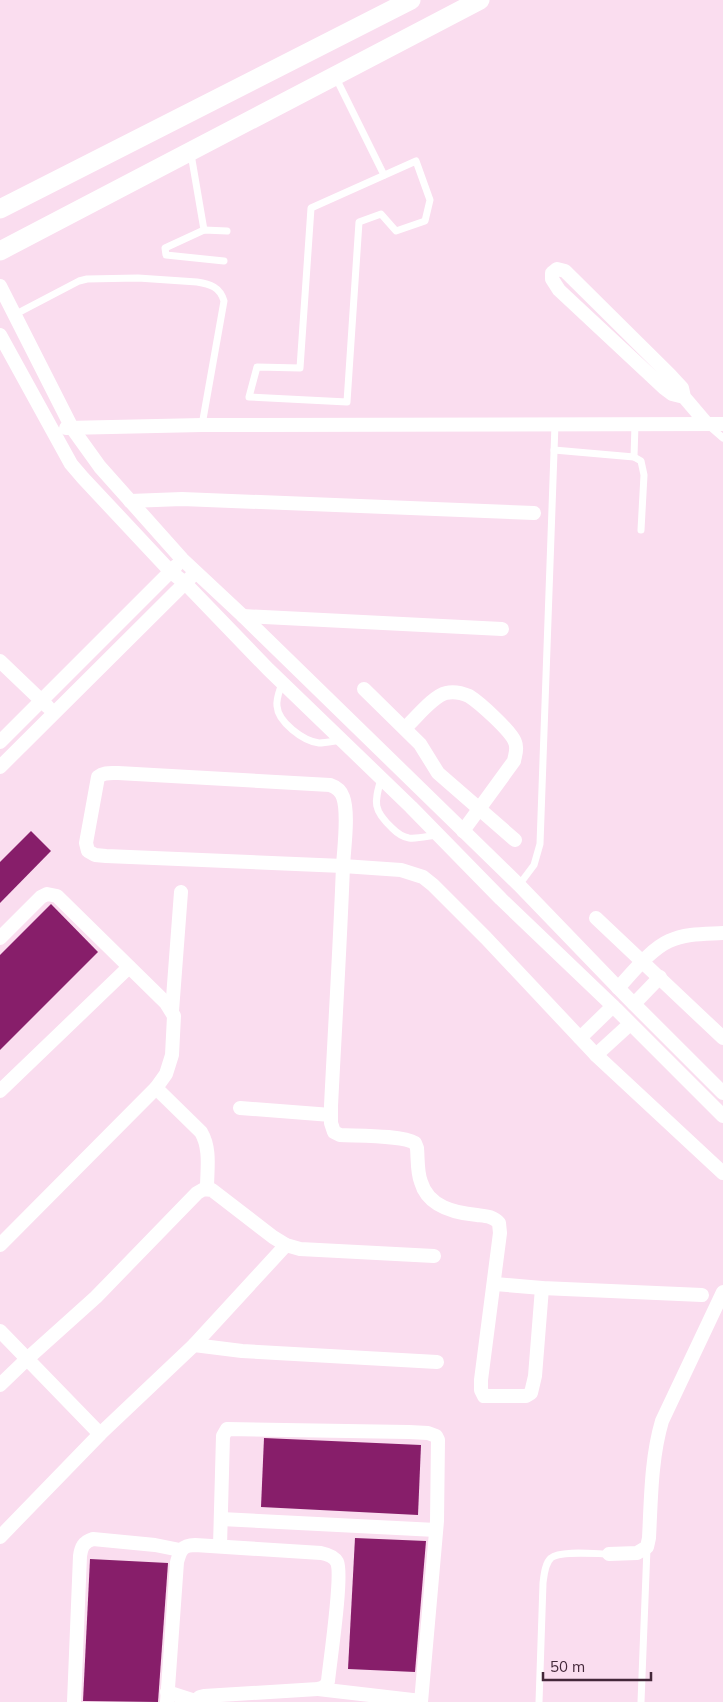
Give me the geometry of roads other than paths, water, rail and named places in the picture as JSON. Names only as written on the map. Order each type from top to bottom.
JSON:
[{"type":"street","points":[[0,209],[411,0]]},
{"type":"street","points":[[0,251],[480,0]]},
{"type":"street","points":[[684,397],[672,394],[664,388],[566,297],[554,283],[552,273],[557,269],[565,271],[670,375],[682,388],[684,397],[707,424]]},
{"type":"street","points":[[0,286],[72,428],[100,468],[195,573],[244,616],[519,885],[723,1093]]},
{"type":"street","points":[[0,335],[71,464],[83,478],[171,572],[185,583],[282,683],[382,778],[501,900],[723,1116]]},
{"type":"street","points":[[52,428],[202,425],[723,424]]},
{"type":"street","points":[[130,500],[182,499],[534,514]]},
{"type":"street","points":[[0,742],[182,559]]},
{"type":"street","points":[[0,768],[195,573]]},
{"type":"street","points":[[244,616],[502,629]]},
{"type":"street","points":[[0,661],[55,713]]},
{"type":"street","points":[[364,689],[420,744],[438,773],[515,840]]},
{"type":"street","points":[[405,728],[438,696],[452,692],[468,696],[479,704],[508,731],[515,741],[514,761],[463,831]]},
{"type":"street","points":[[542,1288],[532,1392],[526,1396],[486,1397],[482,1394],[481,1380],[495,1284],[500,1233],[496,1220],[449,1211],[428,1195],[421,1185],[419,1178],[415,1143],[398,1138],[336,1134],[332,1128],[331,1115],[344,866],[346,815],[344,798],[336,787],[330,785],[118,773],[103,774],[98,777],[86,843],[88,851],[92,854],[344,866],[401,870],[423,877],[486,938],[596,1055],[723,1173]]},
{"type":"street","points":[[501,900],[519,885]]},
{"type":"street","points":[[0,1245],[156,1088],[166,1074],[172,1055],[175,1022],[172,1011],[181,892]]},
{"type":"street","points":[[0,938],[41,897],[54,894],[172,1011]]},
{"type":"street","points":[[596,918],[723,1038]]},
{"type":"street","points":[[618,988],[643,961],[668,941],[688,935],[723,933]]},
{"type":"street","points":[[0,1091],[128,967]]},
{"type":"street","points":[[634,1004],[660,977]]},
{"type":"street","points":[[580,1038],[612,1006]]},
{"type":"street","points":[[596,1055],[630,1024]]},
{"type":"street","points":[[156,1088],[200,1132],[205,1140],[208,1149],[207,1189]]},
{"type":"street","points":[[240,1108],[331,1115]]},
{"type":"street","points":[[0,1385],[96,1297],[197,1193],[207,1189],[212,1190],[286,1246],[315,1250],[434,1256]]},
{"type":"street","points":[[0,1537],[100,1434],[194,1345],[286,1246]]},
{"type":"street","points":[[495,1284],[542,1288],[702,1295]]},
{"type":"street","points":[[610,1554],[637,1553],[647,1547],[659,1431],[723,1292]]},
{"type":"street","points":[[0,1331],[100,1434]]},
{"type":"street","points":[[194,1345],[242,1351],[438,1362]]},
{"type":"street","points":[[220,1546],[223,1436],[229,1428],[428,1433],[434,1434],[438,1438],[436,1530],[421,1702],[318,1689],[204,1696],[194,1702],[167,1697],[177,1562],[180,1550],[184,1546],[189,1545],[220,1546],[321,1553],[328,1554],[336,1560],[338,1588],[328,1681],[323,1688],[318,1689]]},
{"type":"street","points":[[221,1519],[436,1530]]},
{"type":"street","points":[[74,1702],[80,1556],[86,1542],[92,1539],[156,1545],[180,1550]]},
{"type":"lane","points":[[335,76],[384,175]]},
{"type":"lane","points":[[190,152],[204,230]]},
{"type":"lane","points":[[416,161],[430,200],[425,221],[396,231],[381,214],[359,222],[347,402],[249,398],[257,367],[300,368],[311,208],[384,175],[416,161]]},
{"type":"lane","points":[[224,261],[166,255],[166,248],[204,230],[227,231]]},
{"type":"lane","points":[[14,315],[79,281],[87,279],[138,278],[197,282],[206,283],[219,289],[223,294],[224,300],[202,425]]},
{"type":"lane","points":[[519,885],[534,865],[540,844],[555,424]]},
{"type":"lane","points":[[634,457],[635,424]]},
{"type":"lane","points":[[707,424],[723,438]]},
{"type":"lane","points":[[554,450],[634,457],[641,461],[644,475],[641,530]]},
{"type":"lane","points":[[282,683],[277,698],[279,714],[301,737],[309,741],[321,743],[342,740]]},
{"type":"lane","points":[[382,778],[376,803],[377,810],[382,819],[398,834],[409,838],[438,834]]},
{"type":"lane","points":[[641,1702],[647,1547]]},
{"type":"lane","points":[[539,1702],[543,1583],[549,1560],[558,1554],[610,1554]]}]
